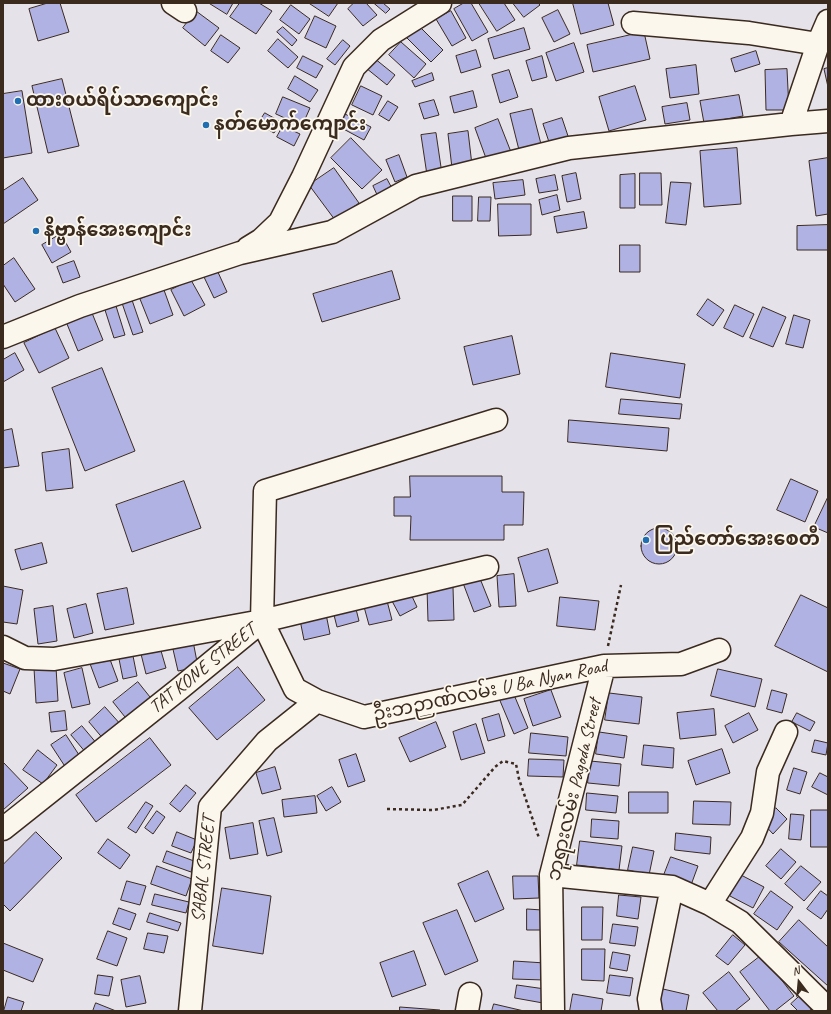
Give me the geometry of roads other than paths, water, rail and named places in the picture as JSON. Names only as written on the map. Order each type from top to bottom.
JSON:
[{"type":"street","points":[[240,253],[261,240],[280,222],[303,177],[354,67],[381,40],[440,3]]},
{"type":"street","points":[[791,124],[818,44],[828,21]]},
{"type":"street","points":[[633,23],[749,33],[818,44]]},
{"type":"street","points":[[3,337],[80,306],[240,253],[332,232],[416,186],[569,148],[791,124],[828,122]]},
{"type":"street","name":"TAT KONE STREET","points":[[3,829],[178,690],[262,621],[265,490],[496,420]]},
{"type":"street","points":[[3,647],[25,658],[54,659],[262,621],[487,567]]},
{"type":"street","name":"ဦးဘဉာဏ်လမ်း U Ba Nyan Road","points":[[262,621],[295,689],[317,701],[364,717],[604,666],[680,664],[719,650]]},
{"type":"street","name":"ဘုရားလမ်း Pagoda Street","points":[[553,1011],[552,875],[604,666]]},
{"type":"street","name":"SABAL STREET","points":[[190,1011],[210,807],[267,741],[317,701]]},
{"type":"street","points":[[710,904],[752,838],[762,813],[768,772],[786,732]]},
{"type":"street","points":[[552,875],[672,887],[710,904],[740,922],[820,1001]]},
{"type":"street","points":[[651,1011],[649,999],[672,887]]},
{"type":"place","name":"ထားဝယ်ရိပ်သာကျောင်း","points":[[18,101]]},
{"type":"place","name":"နတ်မောက်ကျောင်း","points":[[206,125]]},
{"type":"place","name":"နိဗ္ဗာန်အေးကျောင်း","points":[[36,231]]},
{"type":"place","name":"ပြည်တော်အေးစေတီ","points":[[646,540]]}]
